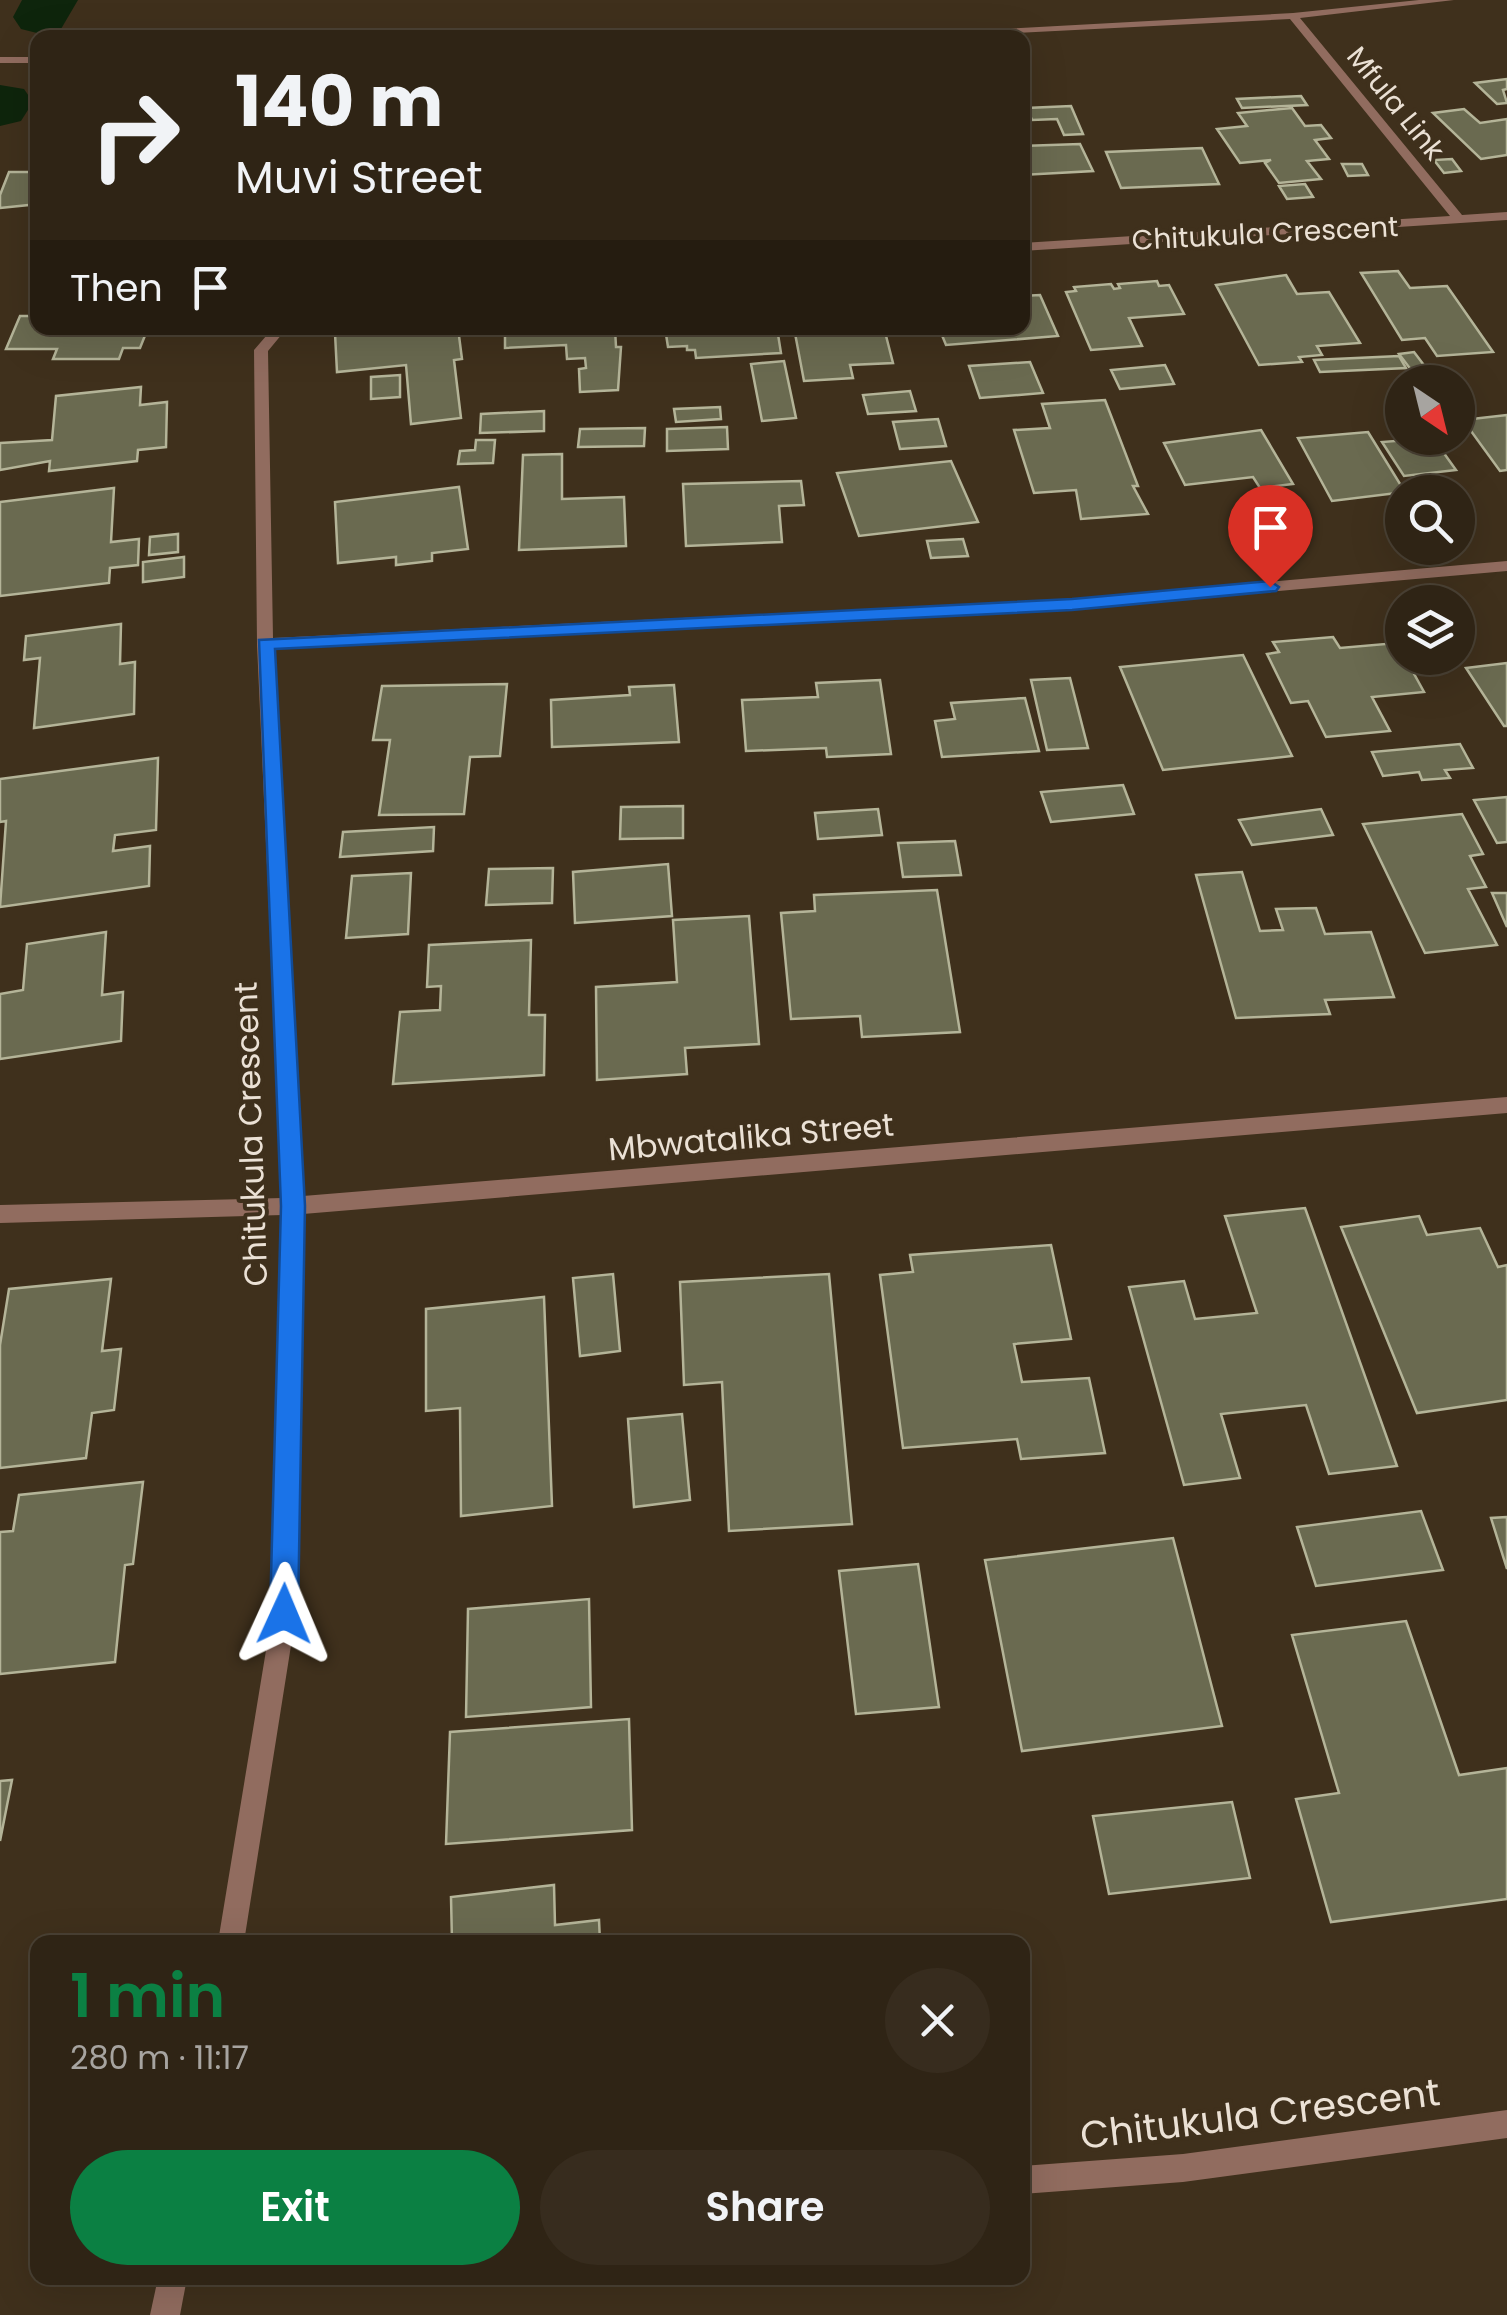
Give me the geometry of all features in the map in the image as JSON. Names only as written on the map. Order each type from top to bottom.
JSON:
[{"type":"street","points":[[1007,30],[1293,16],[1449,0]]},
{"type":"street","name":"Mfula Link","points":[[1293,16],[1460,221]]},
{"type":"street","points":[[0,60],[30,60]]},
{"type":"street","name":"Chitukula Crescent","points":[[1030,248],[1507,216]]},
{"type":"street","name":"Chitukula Crescent","points":[[232,1935],[284,1614],[293,1206],[266,644],[261,350],[274,335]]},
{"type":"street","points":[[266,644],[1072,604],[1507,566]]},
{"type":"street","name":"Mbwatalika Street","points":[[0,1214],[293,1206],[1507,1104]]},
{"type":"street","name":"Chitukula Crescent","points":[[1030,2179],[1182,2168],[1507,2124]]},
{"type":"street","points":[[165,2315],[171,2285]]},
{"type":"building","points":[[1507,79],[1507,89],[1503,90],[1507,103],[1497,104],[1475,83]]},
{"type":"building","points":[[1301,96],[1307,105],[1242,108],[1237,99]]},
{"type":"building","points":[[1071,106],[1083,134],[1064,135],[1057,119],[1032,120],[1030,108]]},
{"type":"building","points":[[1292,108],[1305,126],[1321,125],[1331,138],[1315,140],[1329,159],[1307,161],[1321,179],[1279,183],[1265,163],[1271,160],[1240,163],[1217,129],[1247,126],[1238,113]]},
{"type":"building","points":[[1464,109],[1480,123],[1507,119],[1507,155],[1481,159],[1433,113]]},
{"type":"building","points":[[1080,144],[1093,171],[1030,175],[1030,146]]},
{"type":"building","points":[[1202,148],[1219,184],[1121,188],[1106,152]]},
{"type":"building","points":[[1452,159],[1461,171],[1444,173],[1434,160]]},
{"type":"building","points":[[1342,164],[1362,164],[1368,175],[1348,176]]},
{"type":"building","points":[[9,172],[30,172],[30,205],[0,208],[0,195]]},
{"type":"building","points":[[1305,184],[1313,197],[1287,199],[1279,186]]},
{"type":"building","points":[[1398,271],[1410,288],[1447,286],[1493,352],[1437,356],[1425,338],[1402,340],[1361,273]]},
{"type":"building","points":[[1286,275],[1297,294],[1329,292],[1360,343],[1317,346],[1322,355],[1299,357],[1302,362],[1259,365],[1216,285]]},
{"type":"building","points":[[1157,281],[1159,286],[1169,285],[1184,314],[1129,318],[1142,346],[1091,350],[1066,292],[1076,291],[1074,287],[1111,284],[1114,289],[1120,288],[1118,284]]},
{"type":"building","points":[[1040,295],[1058,336],[946,345],[942,335],[1030,335],[1030,296]]},
{"type":"building","points":[[20,316],[30,316],[30,335],[145,335],[140,348],[123,348],[119,359],[53,359],[57,349],[6,349]]},
{"type":"building","points":[[335,335],[459,335],[462,359],[454,360],[461,418],[411,424],[406,365],[337,372]]},
{"type":"building","points":[[505,335],[615,335],[616,347],[621,347],[618,390],[580,392],[579,369],[586,368],[585,358],[567,359],[566,345],[505,348]]},
{"type":"building","points":[[666,335],[778,335],[781,353],[696,358],[695,350],[687,350],[687,346],[668,347]]},
{"type":"building","points":[[795,335],[886,335],[893,363],[850,365],[853,378],[804,381]]},
{"type":"building","points":[[1414,352],[1424,365],[1407,365],[1399,354]]},
{"type":"building","points":[[1399,356],[1404,365],[1320,372],[1314,360]]},
{"type":"building","points":[[784,361],[796,418],[762,421],[751,364]]},
{"type":"building","points":[[1030,362],[1043,393],[980,398],[969,366]]},
{"type":"building","points":[[1165,365],[1174,384],[1120,389],[1111,370]]},
{"type":"building","points":[[400,375],[400,397],[371,399],[371,377]]},
{"type":"building","points":[[141,387],[140,405],[167,402],[166,447],[138,450],[137,461],[49,471],[50,461],[0,470],[0,443],[52,440],[56,396]]},
{"type":"building","points":[[910,391],[916,411],[868,414],[863,395]]},
{"type":"building","points":[[1105,400],[1138,486],[1133,486],[1148,514],[1081,519],[1076,490],[1034,493],[1014,430],[1050,428],[1042,404]]},
{"type":"building","points":[[720,407],[721,419],[676,422],[674,409]]},
{"type":"building","points":[[544,411],[544,431],[480,433],[481,414]]},
{"type":"building","points":[[1507,415],[1507,470],[1500,471],[1475,437],[1475,419]]},
{"type":"building","points":[[938,419],[946,446],[900,449],[893,422]]},
{"type":"building","points":[[727,427],[728,449],[667,451],[667,429]]},
{"type":"building","points":[[645,428],[644,446],[578,447],[580,429]]},
{"type":"building","points":[[1261,430],[1293,484],[1260,488],[1253,477],[1185,485],[1164,443]]},
{"type":"building","points":[[1368,432],[1395,475],[1385,475],[1385,494],[1332,501],[1298,438]]},
{"type":"building","points":[[476,440],[495,440],[493,463],[458,464],[460,451],[475,450]]},
{"type":"building","points":[[562,454],[562,499],[624,497],[626,546],[519,550],[523,455]]},
{"type":"building","points":[[1390,455],[1445,455],[1456,470],[1413,475],[1403,475]]},
{"type":"building","points":[[951,461],[978,522],[859,536],[837,473]]},
{"type":"building","points":[[801,481],[804,505],[779,506],[782,542],[686,546],[683,484]]},
{"type":"building","points":[[459,487],[468,549],[432,553],[432,561],[396,565],[396,557],[338,563],[335,502]]},
{"type":"building","points":[[114,488],[111,542],[139,539],[138,565],[110,568],[109,583],[0,596],[0,502]]},
{"type":"building","points":[[178,534],[178,552],[149,555],[150,537]]},
{"type":"building","points":[[963,539],[968,556],[931,558],[927,541]]},
{"type":"building","points":[[184,557],[184,577],[143,582],[143,562]]},
{"type":"building","points":[[121,624],[120,664],[135,662],[134,714],[34,728],[40,658],[24,660],[26,636]]},
{"type":"building","points":[[1333,637],[1340,648],[1385,644],[1385,675],[1415,675],[1424,692],[1372,697],[1390,731],[1326,737],[1308,701],[1291,703],[1267,654],[1279,652],[1273,642]]},
{"type":"building","points":[[1243,655],[1292,756],[1163,770],[1120,667]]},
{"type":"building","points":[[1507,663],[1507,726],[1471,675],[1475,675],[1475,667]]},
{"type":"building","points":[[1070,678],[1088,748],[1047,750],[1031,680]]},
{"type":"building","points":[[880,680],[891,754],[827,757],[826,748],[746,751],[742,700],[818,697],[816,683]]},
{"type":"building","points":[[507,684],[500,756],[470,757],[464,814],[379,815],[390,740],[373,740],[382,686]]},
{"type":"building","points":[[674,685],[679,742],[552,747],[551,700],[630,695],[629,687]]},
{"type":"building","points":[[1025,698],[1039,751],[942,757],[935,721],[955,719],[951,703]]},
{"type":"building","points":[[1460,744],[1473,768],[1445,770],[1450,778],[1422,780],[1419,772],[1383,776],[1372,752]]},
{"type":"building","points":[[158,758],[156,830],[115,835],[113,851],[150,846],[149,886],[0,907],[6,821],[0,822],[0,779]]},
{"type":"building","points":[[1123,785],[1134,814],[1051,822],[1041,792]]},
{"type":"building","points":[[1507,797],[1507,842],[1497,843],[1474,800]]},
{"type":"building","points":[[683,806],[683,838],[620,839],[621,807]]},
{"type":"building","points":[[878,809],[882,835],[818,839],[815,813]]},
{"type":"building","points":[[1321,809],[1333,835],[1252,845],[1239,820]]},
{"type":"building","points":[[1462,814],[1483,854],[1470,856],[1486,887],[1468,889],[1497,945],[1425,953],[1363,824]]},
{"type":"building","points":[[434,827],[433,851],[340,857],[343,832]]},
{"type":"building","points":[[955,841],[961,875],[903,877],[898,843]]},
{"type":"building","points":[[668,864],[672,916],[575,923],[573,872]]},
{"type":"building","points":[[553,868],[552,903],[486,905],[489,869]]},
{"type":"building","points":[[1242,872],[1260,931],[1283,930],[1276,909],[1316,908],[1325,934],[1371,932],[1394,997],[1325,1000],[1330,1014],[1236,1018],[1196,875]]},
{"type":"building","points":[[411,873],[408,934],[346,938],[352,876]]},
{"type":"building","points":[[937,890],[960,1032],[862,1037],[860,1016],[791,1019],[781,913],[815,911],[814,895]]},
{"type":"building","points":[[1492,893],[1507,893],[1507,927]]},
{"type":"building","points":[[749,916],[759,1044],[685,1048],[687,1074],[597,1080],[596,987],[677,982],[673,920]]},
{"type":"building","points":[[106,932],[102,995],[123,992],[121,1041],[0,1059],[0,994],[23,990],[27,944]]},
{"type":"building","points":[[531,940],[529,1015],[545,1015],[544,1075],[393,1084],[400,1012],[440,1010],[441,986],[427,987],[429,945]]},
{"type":"building","points":[[1305,1208],[1397,1466],[1329,1474],[1306,1405],[1221,1414],[1240,1478],[1184,1485],[1129,1287],[1184,1281],[1195,1319],[1257,1313],[1225,1216]]},
{"type":"building","points":[[1419,1216],[1427,1235],[1480,1228],[1498,1267],[1507,1265],[1507,1400],[1417,1413],[1341,1227]]},
{"type":"building","points":[[1051,1245],[1071,1339],[1014,1344],[1022,1382],[1089,1378],[1105,1453],[1021,1459],[1017,1439],[903,1448],[880,1275],[913,1272],[910,1255]]},
{"type":"building","points":[[613,1274],[620,1351],[580,1356],[573,1278]]},
{"type":"building","points":[[829,1274],[852,1524],[729,1531],[722,1382],[684,1385],[680,1282]]},
{"type":"building","points":[[111,1279],[102,1351],[121,1349],[114,1410],[92,1413],[86,1458],[0,1468],[0,1345],[9,1289]]},
{"type":"building","points":[[544,1297],[552,1506],[461,1516],[460,1408],[426,1411],[426,1309]]},
{"type":"building","points":[[682,1414],[690,1500],[634,1507],[628,1419]]},
{"type":"building","points":[[143,1482],[133,1564],[125,1565],[115,1662],[0,1674],[0,1532],[13,1531],[19,1495]]},
{"type":"building","points":[[1421,1511],[1443,1570],[1316,1586],[1297,1527]]},
{"type":"building","points":[[1507,1517],[1507,1569],[1491,1518]]},
{"type":"building","points":[[1173,1538],[1222,1726],[1022,1751],[985,1560]]},
{"type":"building","points":[[918,1564],[939,1707],[856,1714],[839,1571]]},
{"type":"building","points":[[589,1599],[591,1707],[466,1717],[468,1609]]},
{"type":"building","points":[[1406,1621],[1459,1775],[1507,1768],[1507,1899],[1331,1922],[1296,1799],[1339,1793],[1292,1635]]},
{"type":"building","points":[[629,1719],[632,1830],[446,1844],[450,1732]]},
{"type":"building","points":[[12,1780],[0,1841],[0,1781]]},
{"type":"building","points":[[1232,1802],[1250,1878],[1109,1894],[1093,1816]]},
{"type":"building","points":[[554,1885],[555,1925],[599,1920],[600,1935],[452,1935],[451,1897]]},
{"type":"waterway","points":[[41,17],[50,0]]},
{"type":"waterway","points":[[0,108],[3,102]]},
{"type":"route","points":[[284,1614],[293,1206],[266,644],[1072,604],[1270,587]]}]
